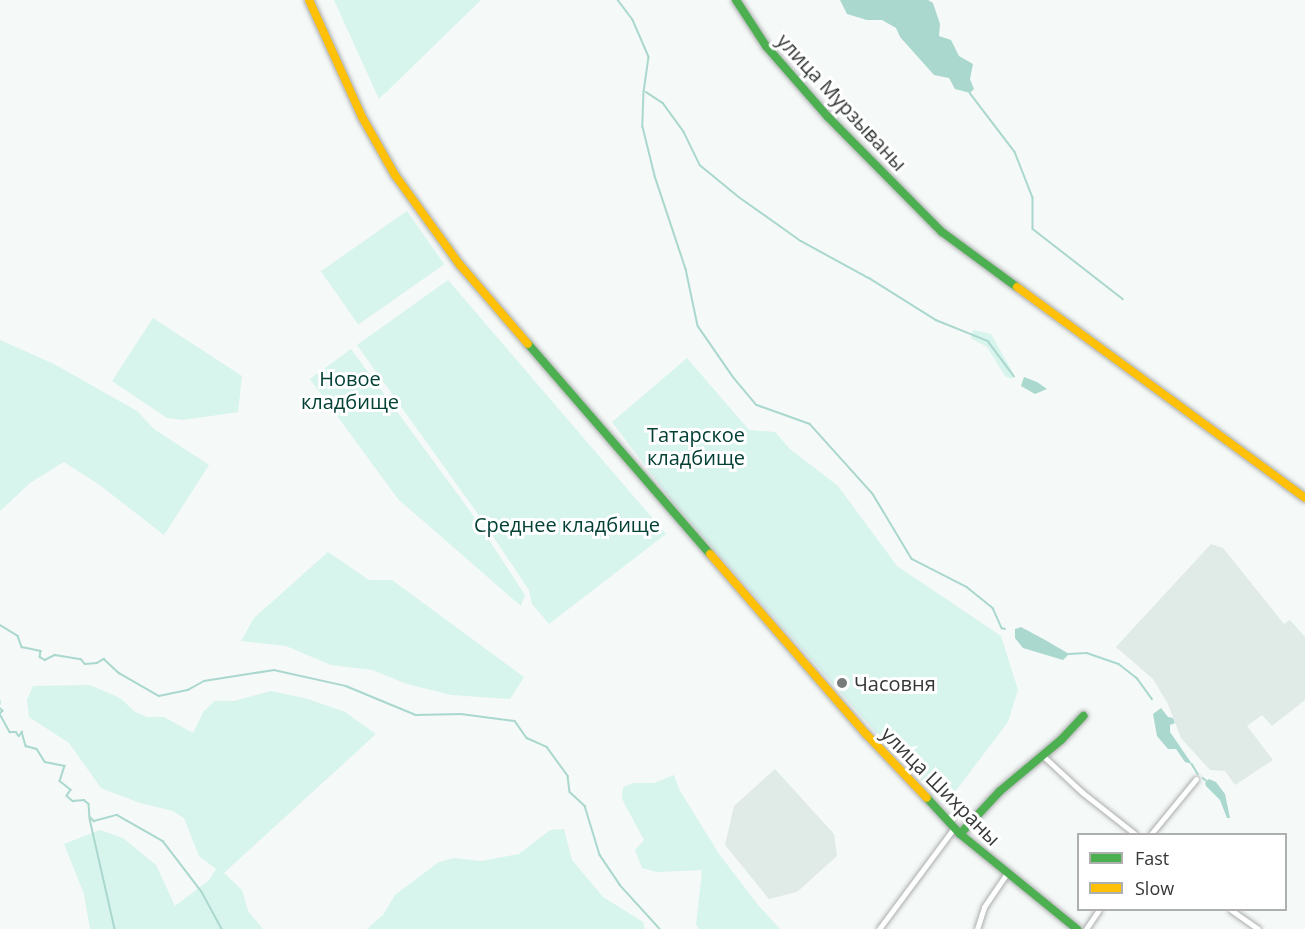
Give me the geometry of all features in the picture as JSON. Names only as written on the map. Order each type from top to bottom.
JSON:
[{"type":"street","name":"улица Шихраны","points":[[309,0],[356,107],[395,176],[432,230],[866,734],[957,831],[1077,929]]},
{"type":"street","name":"улица Мурзываны","points":[[736,0],[766,46],[828,117],[942,232],[1305,498]]},
{"type":"street","points":[[879,929],[957,831],[1041,754],[1061,740],[1083,716]]},
{"type":"street","points":[[1041,754],[1083,793],[1134,833]]},
{"type":"street","points":[[1152,833],[1196,779]]},
{"type":"street","points":[[977,929],[984,907],[1007,873]]},
{"type":"street","points":[[1086,929],[1098,911]]},
{"type":"street","points":[[1234,911],[1258,929]]},
{"type":"shaded area","points":[[840,0],[928,0],[933,3],[940,24],[939,36],[951,40],[959,56],[973,64],[970,79],[974,89],[970,93],[955,89],[949,78],[934,75],[900,37],[896,28],[882,20],[867,20],[847,14]]},
{"type":"shaded area","points":[[1024,377],[1047,389],[1035,394],[1021,386]]},
{"type":"shaded area","points":[[1211,544],[1223,548],[1284,624],[1290,620],[1305,637],[1305,700],[1272,726],[1262,715],[1247,726],[1273,760],[1235,785],[1225,771],[1210,770],[1181,738],[1168,704],[1153,679],[1116,647]]},
{"type":"shaded area","points":[[1021,627],[1069,654],[1063,660],[1023,648],[1015,638],[1015,629]]},
{"type":"shaded area","points":[[1161,708],[1168,717],[1173,718],[1175,723],[1170,725],[1170,732],[1192,764],[1185,762],[1176,749],[1168,749],[1157,736],[1153,714]]},
{"type":"shaded area","points":[[775,769],[834,834],[837,856],[797,892],[769,899],[725,845],[734,806]]},
{"type":"shaded area","points":[[1209,779],[1216,782],[1225,794],[1230,818],[1227,818],[1220,800],[1206,786],[1205,783]]},
{"type":"green space","points":[[334,0],[481,0],[379,99]]},
{"type":"green space","points":[[407,211],[444,264],[358,324],[321,271]]},
{"type":"green space","name":"Среднее кладбище","points":[[448,280],[666,534],[549,624],[532,604],[529,590],[480,517],[357,345]]},
{"type":"green space","points":[[153,318],[242,376],[238,412],[183,420],[167,418],[112,381]]},
{"type":"green space","points":[[973,330],[991,334],[1012,371],[1014,376],[1011,379],[1005,376],[987,347],[971,338]]},
{"type":"green space","points":[[0,340],[54,364],[137,411],[154,429],[209,465],[164,535],[101,486],[64,462],[30,483],[0,511]]},
{"type":"green space","name":"Новое кладбище","points":[[351,349],[470,511],[525,595],[521,606],[398,499],[310,379]]},
{"type":"green space","name":"Татарское кладбище","points":[[687,358],[749,430],[775,432],[790,449],[838,486],[897,566],[1001,636],[1018,690],[1008,722],[945,805],[877,734],[675,505],[612,422]]},
{"type":"green space","points":[[328,552],[369,580],[392,580],[524,677],[510,699],[451,695],[407,684],[372,670],[331,665],[286,646],[241,641],[254,618]]},
{"type":"green space","points":[[90,685],[120,698],[135,712],[147,717],[164,717],[193,733],[204,711],[215,701],[234,701],[271,691],[308,699],[345,712],[376,734],[224,873],[242,890],[248,911],[263,929],[90,929],[84,894],[64,844],[100,830],[123,838],[156,865],[175,906],[209,880],[216,869],[199,856],[184,818],[173,811],[140,803],[101,788],[69,743],[29,717],[27,700],[33,686]]},
{"type":"green space","points":[[674,775],[679,789],[719,854],[758,905],[780,929],[699,929],[696,925],[702,870],[657,872],[642,868],[635,850],[644,840],[622,799],[623,787],[633,783],[654,783]]},
{"type":"green space","points":[[564,829],[572,860],[603,897],[643,922],[645,929],[367,929],[383,915],[395,895],[439,862],[454,858],[481,861],[519,854],[550,830]]},
{"type":"waterway","points":[[618,0],[633,20],[649,57],[644,91],[643,127],[655,176],[686,269],[698,326],[734,378],[757,405],[810,424],[873,494],[912,559],[967,587],[993,608],[1002,628],[1005,629]]},
{"type":"waterway","points":[[646,92],[663,103],[684,132],[700,165],[739,197],[801,241],[869,278],[936,320],[988,341],[1014,376]]},
{"type":"waterway","points":[[970,93],[1015,152],[1033,198],[1033,229],[1123,299]]},
{"type":"waterway","points":[[0,625],[18,636],[22,647],[41,651],[40,657],[45,660],[55,655],[81,659],[85,664],[97,663],[104,659],[119,673],[159,696],[188,690],[204,681],[274,670],[346,686],[416,715],[461,714],[515,721],[527,738],[547,747],[568,776],[570,792],[585,806],[600,855],[620,885],[660,929]]},
{"type":"waterway","points":[[1069,654],[1087,653],[1119,664],[1137,678],[1152,699]]},
{"type":"waterway","points":[[0,708],[3,711],[0,714],[10,732],[16,732],[19,736],[22,732],[26,746],[37,749],[45,762],[65,766],[60,781],[71,790],[67,796],[73,801],[84,800],[89,804],[90,817],[94,821],[117,815],[163,841],[202,892],[222,929]]},
{"type":"waterway","points":[[1192,764],[1198,774]]},
{"type":"waterway","points":[[1203,778],[1207,781]]},
{"type":"waterway","points":[[90,819],[115,929]]},
{"type":"traffic: fast","points":[[736,0],[766,46],[828,117],[942,232],[1017,287]]},
{"type":"traffic: fast","points":[[528,344],[710,554]]},
{"type":"traffic: fast","points":[[960,834],[1000,791],[1061,740],[1083,716]]},
{"type":"traffic: fast","points":[[927,798],[960,834],[1077,929]]},
{"type":"traffic: slow","points":[[309,0],[362,117],[395,175],[460,265],[528,344]]},
{"type":"traffic: slow","points":[[1017,287],[1305,498]]},
{"type":"traffic: slow","points":[[710,554],[866,734],[927,798]]},
{"type":"place","name":"Часовня","points":[[842,683]]}]
